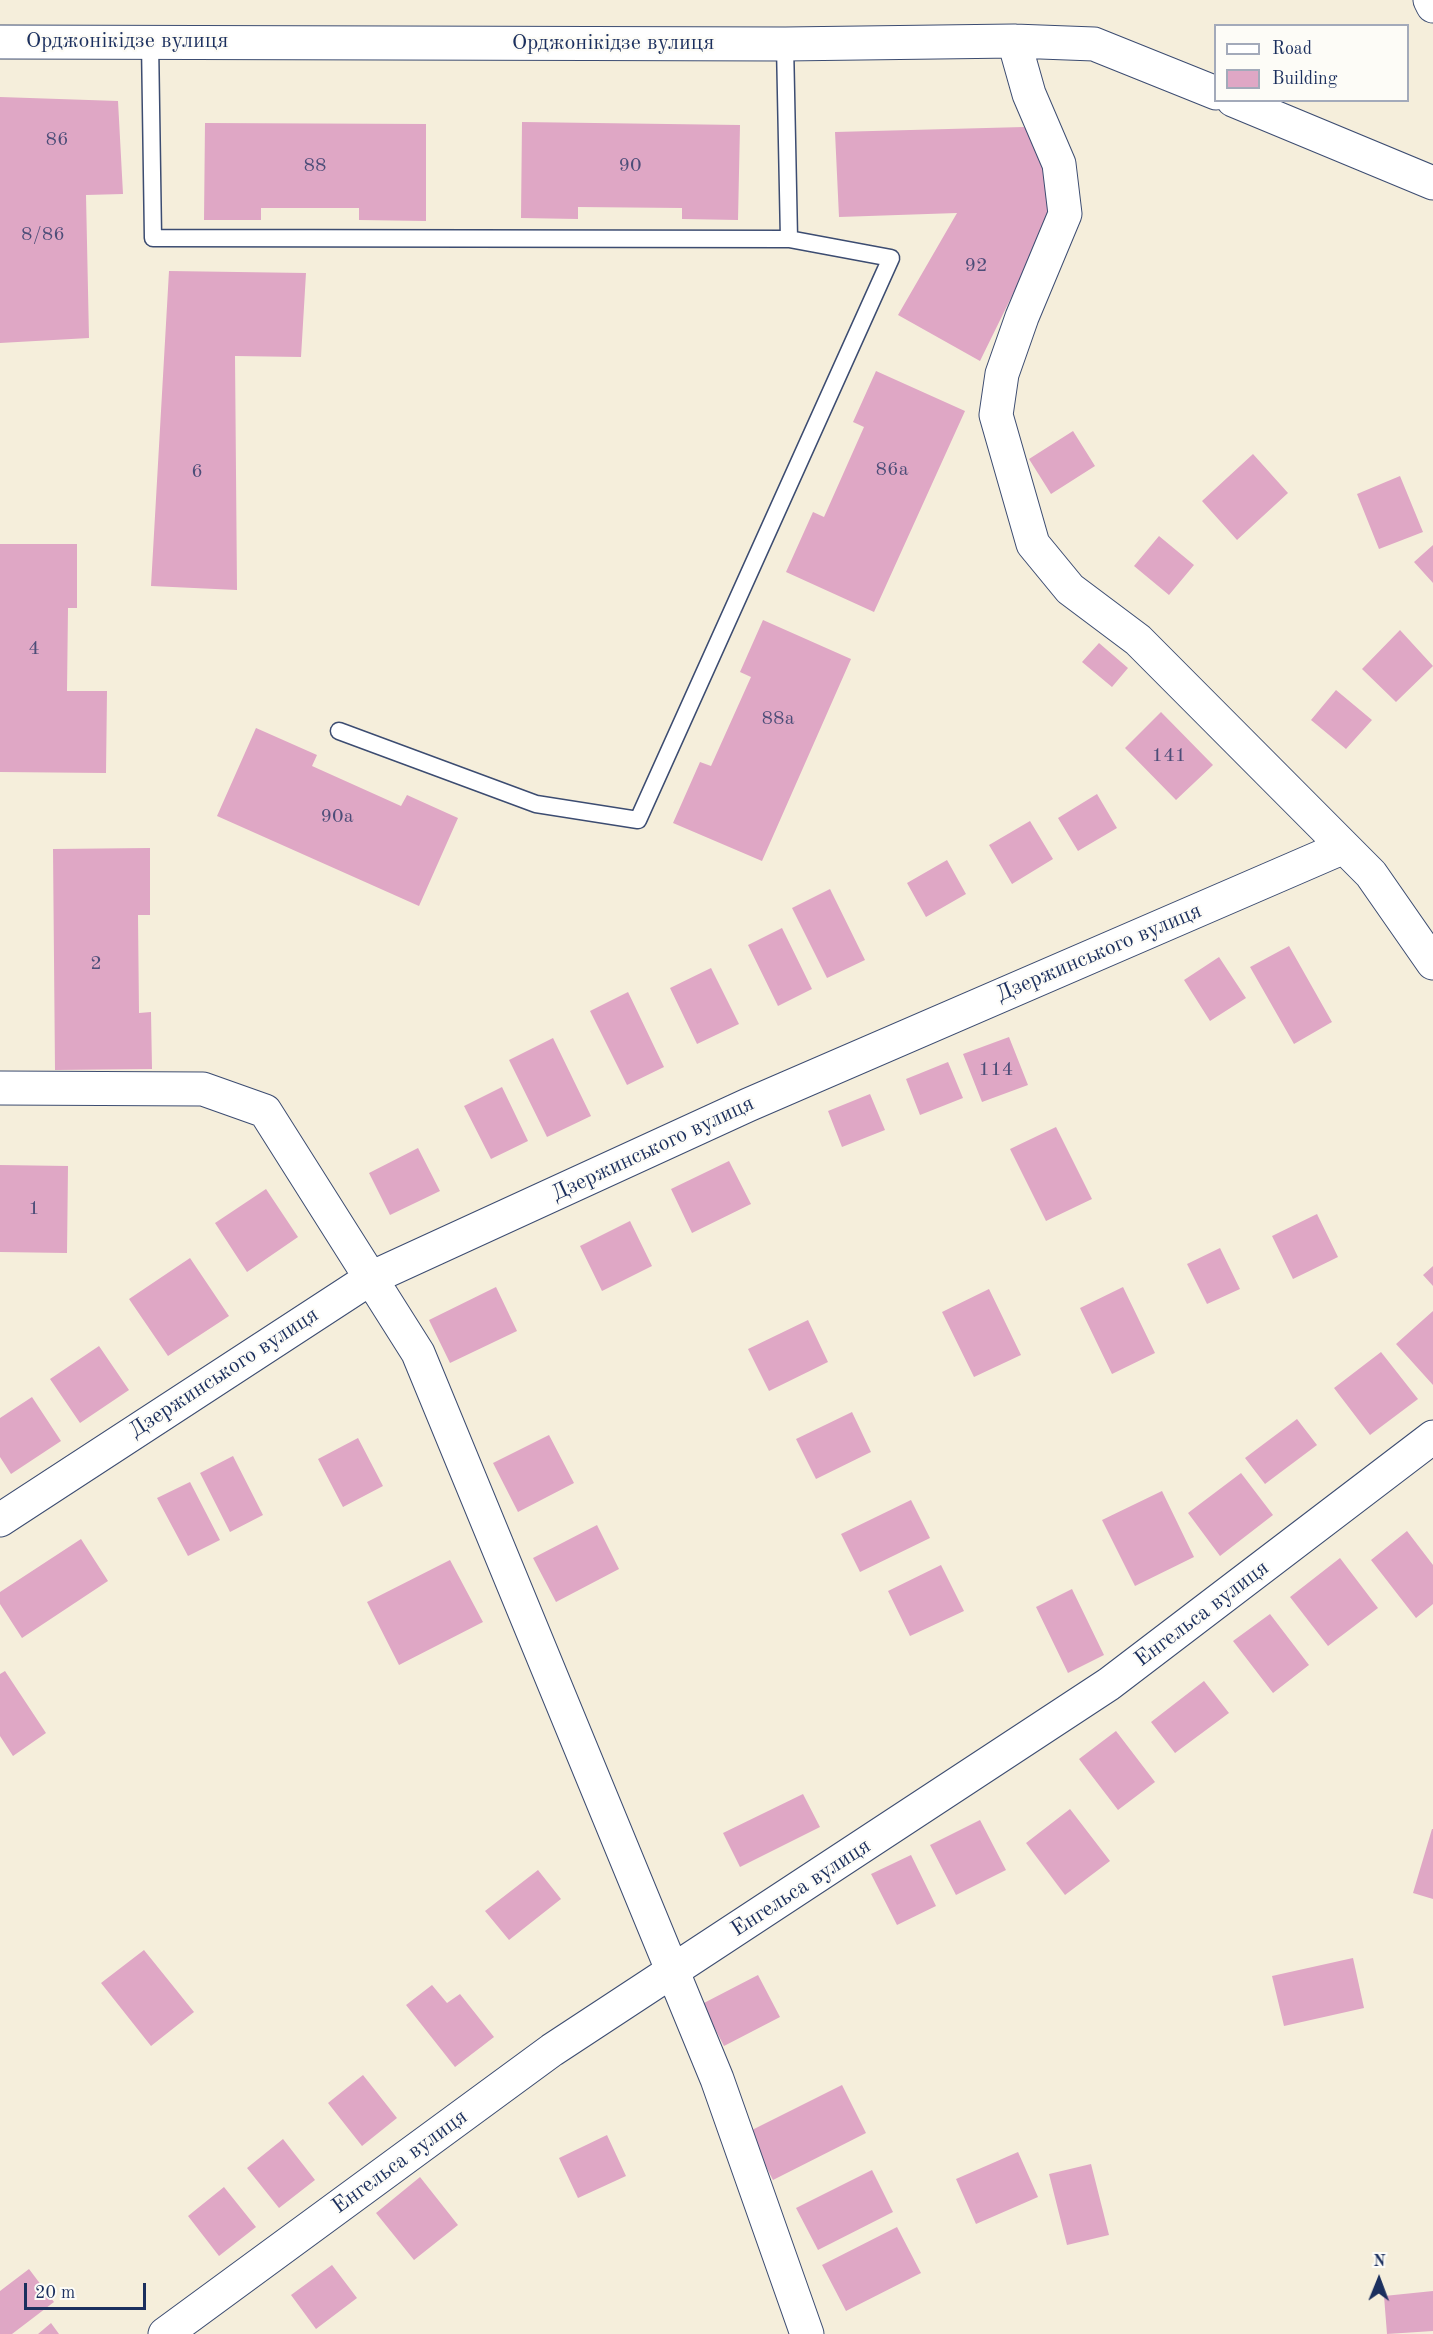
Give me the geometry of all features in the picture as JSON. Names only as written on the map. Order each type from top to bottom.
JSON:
[{"type":"street","points":[[1430,0],[1433,6]]},
{"type":"street","points":[[1014,41],[1029,94],[1059,164],[1065,214],[1022,317],[1002,375],[996,415],[1033,544],[1070,589],[1138,640],[1371,874],[1433,963]]},
{"type":"street","name":"Орджонікідзе вулиця","points":[[0,42],[785,44],[1014,41],[1094,44],[1214,93]]},
{"type":"street","points":[[1238,102],[1433,183]]},
{"type":"street","name":"Дзержинського вулиця","points":[[0,1520],[371,1278],[748,1105],[1344,847]]},
{"type":"street","points":[[0,1088],[203,1089],[265,1111],[418,1353],[717,2079],[807,2334]]},
{"type":"street","name":"Енгельса вулиця","points":[[165,2334],[552,2050],[1109,1684],[1433,1437]]},
{"type":"lane","points":[[150,41],[153,238],[789,239],[891,258],[638,820],[536,804],[339,731]]},
{"type":"lane","points":[[785,44],[789,239]]},
{"type":"building","points":[[0,97],[118,101],[123,194],[86,195],[89,338],[0,343]]},
{"type":"building","points":[[522,122],[740,125],[738,220],[682,219],[682,208],[578,207],[578,219],[521,218]]},
{"type":"building","points":[[205,123],[426,124],[426,221],[359,220],[359,208],[261,208],[261,220],[204,220]]},
{"type":"building","points":[[1024,127],[1048,162],[1055,208],[980,361],[898,315],[957,213],[839,217],[835,132]]},
{"type":"building","points":[[169,271],[306,273],[301,357],[235,356],[237,590],[151,586]]},
{"type":"building","points":[[876,371],[965,411],[874,612],[786,572],[813,512],[824,517],[864,427],[853,422]]},
{"type":"building","points":[[1073,431],[1095,466],[1051,494],[1029,459]]},
{"type":"building","points":[[1253,454],[1288,493],[1237,540],[1202,501]]},
{"type":"building","points":[[1400,476],[1423,532],[1379,549],[1357,494]]},
{"type":"building","points":[[1159,536],[1194,565],[1169,595],[1134,566]]},
{"type":"building","points":[[0,544],[77,544],[77,608],[68,608],[67,691],[107,691],[106,773],[0,772]]},
{"type":"building","points":[[1433,545],[1433,583],[1414,562]]},
{"type":"building","points":[[763,620],[851,659],[762,861],[673,823],[700,762],[711,766],[751,677],[740,672]]},
{"type":"building","points":[[1400,630],[1433,666],[1396,702],[1362,669]]},
{"type":"building","points":[[1099,643],[1128,668],[1112,687],[1082,662]]},
{"type":"building","points":[[1336,690],[1372,720],[1346,749],[1311,720]]},
{"type":"building","points":[[1161,712],[1213,765],[1176,800],[1125,748]]},
{"type":"building","points":[[256,728],[317,755],[312,766],[401,806],[407,795],[458,818],[419,906],[217,816]]},
{"type":"building","points":[[1097,794],[1117,828],[1078,851],[1058,818]]},
{"type":"building","points":[[1030,821],[1053,859],[1012,884],[989,845]]},
{"type":"building","points":[[150,848],[150,915],[138,915],[139,1013],[151,1012],[152,1069],[55,1070],[53,849]]},
{"type":"building","points":[[947,860],[966,894],[926,917],[907,883]]},
{"type":"building","points":[[830,889],[865,960],[827,978],[792,908]]},
{"type":"building","points":[[782,928],[812,989],[778,1006],[748,945]]},
{"type":"building","points":[[1289,946],[1332,1022],[1294,1044],[1250,967]]},
{"type":"building","points":[[1219,957],[1246,998],[1210,1021],[1184,980]]},
{"type":"building","points":[[711,968],[739,1024],[697,1044],[670,988]]},
{"type":"building","points":[[628,992],[664,1067],[627,1085],[590,1011]]},
{"type":"building","points":[[1009,1037],[1028,1085],[982,1102],[963,1054]]},
{"type":"building","points":[[553,1038],[591,1116],[547,1137],[509,1060]]},
{"type":"building","points":[[948,1062],[963,1098],[920,1115],[906,1079]]},
{"type":"building","points":[[502,1087],[528,1141],[491,1159],[464,1106]]},
{"type":"building","points":[[870,1094],[885,1130],[842,1147],[828,1111]]},
{"type":"building","points":[[1056,1127],[1092,1199],[1046,1221],[1010,1149]]},
{"type":"building","points":[[418,1148],[440,1191],[390,1215],[369,1173]]},
{"type":"building","points":[[729,1161],[751,1204],[692,1233],[671,1189]]},
{"type":"building","points":[[0,1165],[68,1166],[67,1253],[0,1252]]},
{"type":"building","points":[[266,1189],[298,1237],[247,1272],[215,1223]]},
{"type":"building","points":[[1317,1214],[1338,1257],[1293,1279],[1272,1236]]},
{"type":"building","points":[[630,1221],[652,1266],[602,1291],[580,1246]]},
{"type":"building","points":[[1220,1248],[1240,1289],[1207,1304],[1187,1264]]},
{"type":"building","points":[[190,1258],[229,1316],[168,1356],[129,1299]]},
{"type":"building","points":[[1433,1266],[1433,1286],[1423,1275]]},
{"type":"building","points":[[496,1287],[517,1331],[450,1363],[429,1320]]},
{"type":"building","points":[[1123,1287],[1155,1353],[1112,1374],[1080,1308]]},
{"type":"building","points":[[989,1289],[1021,1355],[974,1377],[942,1312]]},
{"type":"building","points":[[1433,1311],[1433,1385],[1396,1344]]},
{"type":"building","points":[[808,1320],[828,1362],[769,1391],[748,1349]]},
{"type":"building","points":[[99,1346],[129,1390],[80,1423],[50,1379]]},
{"type":"building","points":[[1381,1352],[1418,1399],[1370,1435],[1334,1388]]},
{"type":"building","points":[[32,1397],[61,1441],[11,1474],[0,1457],[0,1418]]},
{"type":"building","points":[[852,1412],[871,1452],[816,1479],[796,1439]]},
{"type":"building","points":[[1297,1419],[1317,1445],[1265,1484],[1245,1458]]},
{"type":"building","points":[[549,1435],[574,1483],[518,1512],[493,1463]]},
{"type":"building","points":[[358,1438],[383,1486],[343,1507],[318,1459]]},
{"type":"building","points":[[233,1456],[263,1515],[230,1532],[200,1473]]},
{"type":"building","points":[[1241,1473],[1273,1515],[1220,1556],[1188,1513]]},
{"type":"building","points":[[190,1482],[220,1540],[188,1556],[157,1498]]},
{"type":"building","points":[[1162,1491],[1194,1557],[1135,1586],[1102,1520]]},
{"type":"building","points":[[911,1500],[930,1538],[860,1572],[841,1534]]},
{"type":"building","points":[[597,1525],[619,1569],[556,1602],[533,1558]]},
{"type":"building","points":[[1407,1531],[1433,1565],[1433,1604],[1416,1618],[1371,1560]]},
{"type":"building","points":[[81,1539],[108,1581],[22,1638],[0,1604],[0,1592]]},
{"type":"building","points":[[1340,1558],[1378,1608],[1328,1646],[1290,1597]]},
{"type":"building","points":[[450,1560],[483,1622],[399,1665],[367,1602]]},
{"type":"building","points":[[941,1565],[964,1611],[910,1636],[888,1591]]},
{"type":"building","points":[[1072,1589],[1104,1655],[1068,1673],[1036,1607]]},
{"type":"building","points":[[1270,1614],[1309,1665],[1273,1693],[1233,1641]]},
{"type":"building","points":[[5,1671],[46,1733],[13,1756],[0,1736],[0,1674]]},
{"type":"building","points":[[1204,1681],[1229,1713],[1175,1753],[1151,1722]]},
{"type":"building","points":[[1116,1731],[1155,1782],[1118,1810],[1079,1759]]},
{"type":"building","points":[[803,1794],[820,1827],[740,1867],[723,1833]]},
{"type":"building","points":[[1070,1809],[1110,1861],[1065,1895],[1026,1843]]},
{"type":"building","points":[[980,1820],[1006,1870],[956,1895],[930,1845]]},
{"type":"building","points":[[1433,1829],[1433,1899],[1413,1893]]},
{"type":"building","points":[[911,1855],[936,1906],[897,1925],[871,1874]]},
{"type":"building","points":[[538,1870],[561,1899],[509,1940],[485,1911]]},
{"type":"building","points":[[144,1950],[194,2012],[151,2046],[101,1983]]},
{"type":"building","points":[[1353,1958],[1364,2008],[1284,2026],[1272,1976]]},
{"type":"building","points":[[758,1975],[780,2017],[724,2046],[702,2004]]},
{"type":"building","points":[[432,1985],[447,2003],[460,1994],[494,2037],[455,2067],[406,2005]]},
{"type":"building","points":[[363,2075],[397,2118],[362,2146],[328,2103]]},
{"type":"building","points":[[842,2085],[866,2133],[773,2180],[748,2132]]},
{"type":"building","points":[[607,2135],[626,2176],[578,2198],[559,2158]]},
{"type":"building","points":[[283,2139],[315,2180],[279,2208],[247,2168]]},
{"type":"building","points":[[1018,2152],[1038,2197],[976,2224],[956,2179]]},
{"type":"building","points":[[1091,2164],[1109,2235],[1067,2245],[1049,2174]]},
{"type":"building","points":[[872,2170],[893,2212],[818,2250],[796,2208]]},
{"type":"building","points":[[420,2177],[458,2225],[414,2260],[376,2213]]},
{"type":"building","points":[[224,2187],[256,2227],[219,2256],[188,2216]]},
{"type":"building","points":[[897,2227],[921,2273],[846,2311],[822,2265]]},
{"type":"building","points":[[332,2265],[357,2298],[316,2329],[291,2295]]},
{"type":"building","points":[[29,2269],[54,2302],[12,2334],[0,2334],[0,2291]]},
{"type":"building","points":[[1433,2291],[1433,2331],[1387,2334],[1384,2296]]},
{"type":"building","points":[[51,2323],[59,2334],[38,2334]]}]
